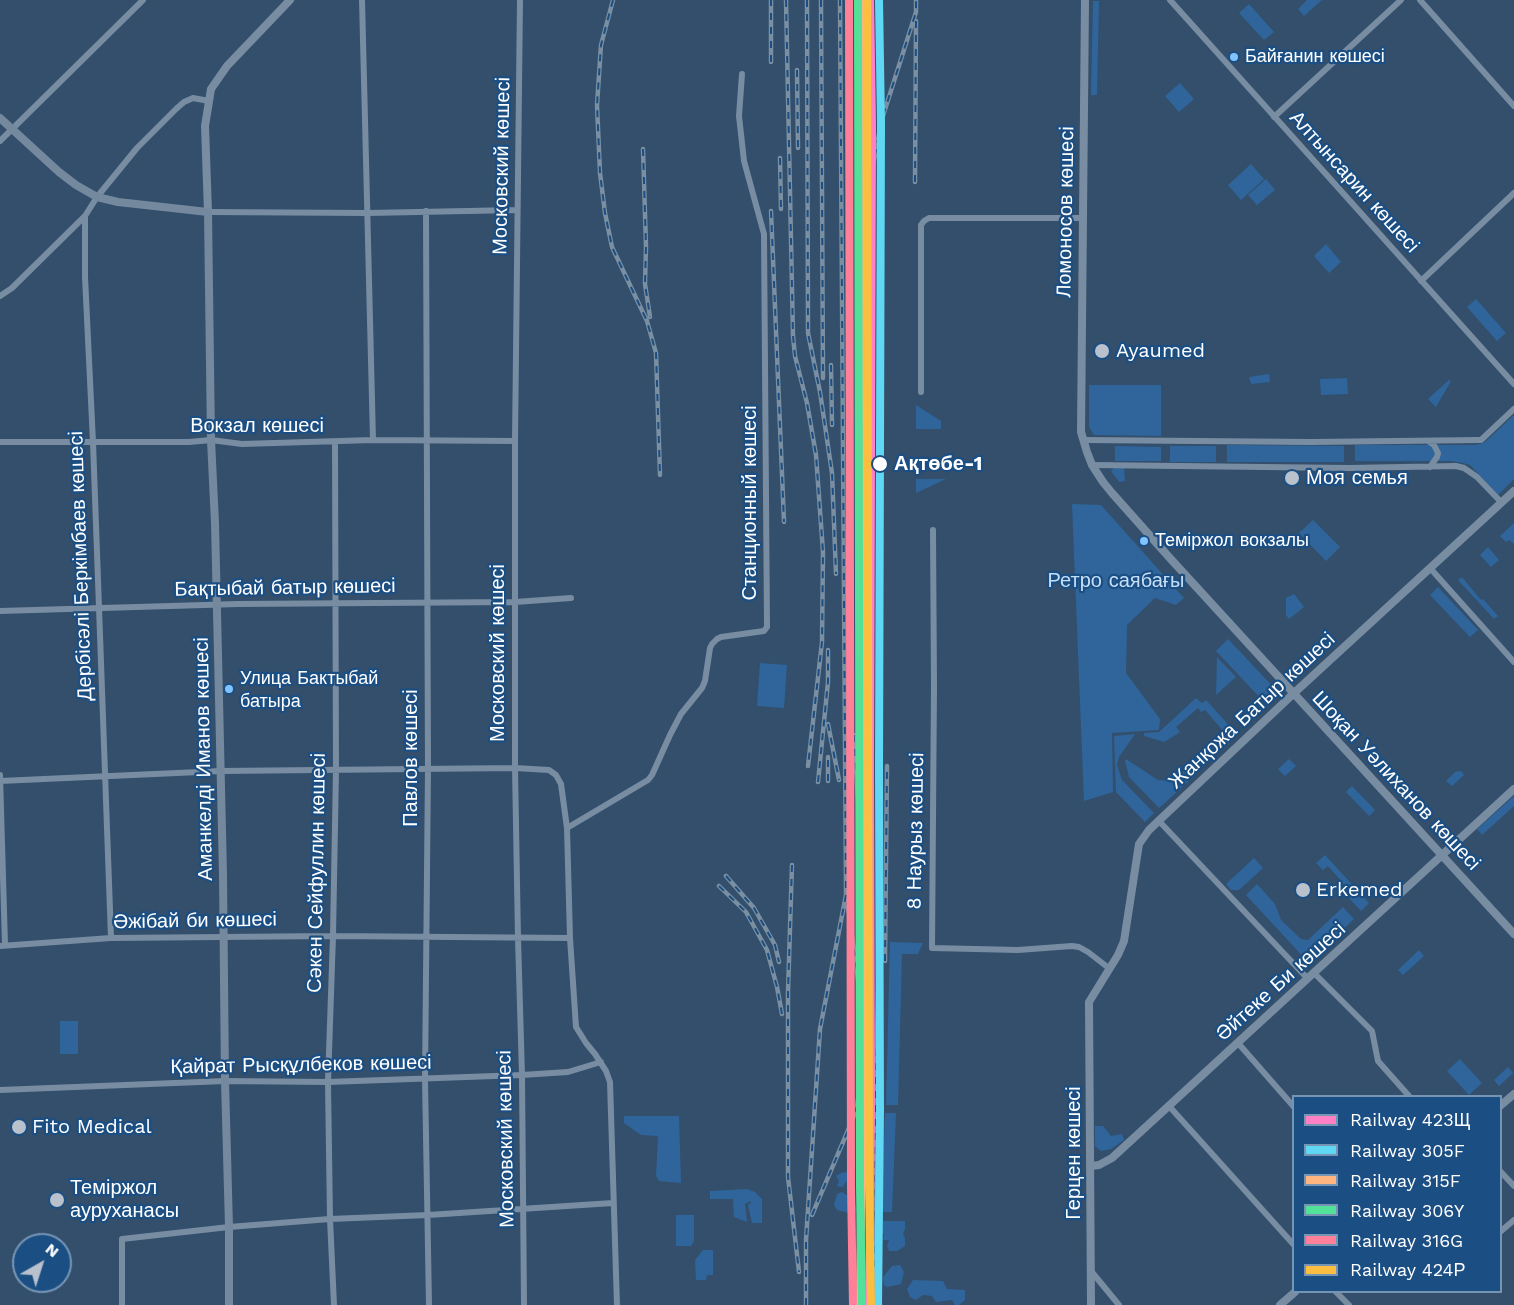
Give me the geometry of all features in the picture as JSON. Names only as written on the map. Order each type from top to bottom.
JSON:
[{"type":"main road","points":[[0,118],[59,172],[97,197],[118,202],[208,212]]},
{"type":"main road","name":"Аманкелді Иманов көшесі","points":[[208,212],[211,440],[224,936],[229,1305]]},
{"type":"street","points":[[0,141],[143,0]]},
{"type":"street","points":[[290,0],[227,66],[211,89],[205,126],[208,212],[368,213],[518,210]]},
{"type":"street","points":[[362,0],[373,440]]},
{"type":"street","name":"Московский көшесі","points":[[520,0],[514,602],[524,1305]]},
{"type":"street","name":"Ломоносов көшесі","points":[[1081,425],[1085,0]]},
{"type":"street","name":"Алтынсарин көшесі","points":[[1170,0],[1514,384]]},
{"type":"street","points":[[1274,117],[1401,0]]},
{"type":"street","points":[[1419,0],[1514,106]]},
{"type":"street","name":"Станционный көшесі","points":[[567,828],[652,776],[681,714],[702,688],[712,644],[721,637],[764,630],[767,627],[764,234],[744,161],[739,116],[742,74]]},
{"type":"street","name":"Дербісәлі Беркімбаев көшесі","points":[[111,938],[85,277],[86,216],[97,197],[137,148],[176,109],[193,98],[209,101]]},
{"type":"street","points":[[1421,281],[1514,193]]},
{"type":"street","name":"Павлов көшесі","points":[[426,211],[428,769],[425,1079],[429,1305]]},
{"type":"street","points":[[0,296],[12,288],[86,216]]},
{"type":"street","points":[[921,392],[921,225],[924,221],[929,218],[1082,218]]},
{"type":"street","points":[[1083,440],[1312,442],[1481,440],[1514,410]]},
{"type":"street","name":"Шоқан Уәлиханов көшесі","points":[[1081,425],[1083,440],[1092,465],[1112,493],[1514,934]]},
{"type":"street","name":"Вокзал көшесі","points":[[0,441],[189,442],[211,440],[242,444],[373,440],[515,441]]},
{"type":"street","points":[[1427,441],[1434,445],[1438,453],[1430,467]]},
{"type":"street","name":"Сәкен Сейфуллин көшесі","points":[[334,1305],[328,1082],[336,770],[335,442]]},
{"type":"street","points":[[1092,465],[1349,468],[1456,466],[1464,468],[1477,477],[1501,502]]},
{"type":"street","name":"Жанқожа Батыр көшесі","points":[[1089,1002],[1124,941],[1139,844],[1149,830],[1514,491]]},
{"type":"street","name":"8 Наурыз көшесі","points":[[933,530],[932,948],[1018,950],[1072,946],[1088,952],[1110,969]]},
{"type":"street","points":[[1430,568],[1514,662]]},
{"type":"street","name":"Бақтыбай батыр көшесі","points":[[0,610],[217,604],[514,602],[571,598]]},
{"type":"street","points":[[0,781],[220,771],[515,768],[549,770],[561,784],[567,828],[570,938],[576,1027],[601,1062],[610,1082],[617,1305]]},
{"type":"street","points":[[0,775],[3,946]]},
{"type":"street","name":"Әйтеке Би көшесі","points":[[1091,1166],[1099,1165],[1112,1158],[1514,789]]},
{"type":"street","points":[[1159,821],[1311,976],[1372,1031],[1378,1061],[1408,1095]]},
{"type":"street","name":"Әжібай би көшесі","points":[[3,946],[111,938],[224,936],[570,938]]},
{"type":"street","name":"Герцен көшесі","points":[[1089,1002],[1091,1305]]},
{"type":"street","points":[[1238,1043],[1292,1106]]},
{"type":"street","name":"Қайрат Рысқұлбеков көшесі","points":[[0,1090],[522,1075],[568,1072],[601,1062]]},
{"type":"street","points":[[1502,1104],[1514,1094]]},
{"type":"street","points":[[1169,1106],[1292,1244]]},
{"type":"street","points":[[1502,1173],[1514,1186]]},
{"type":"street","points":[[122,1305],[122,1239],[330,1219],[613,1203]]},
{"type":"street","points":[[1502,1230],[1514,1220]]},
{"type":"street","points":[[1091,1271],[1119,1305]]},
{"type":"street","points":[[1280,1305],[1293,1293]]},
{"type":"street","points":[[1337,1293],[1349,1305]]},
{"type":"green space","points":[[1307,0],[1322,0],[1304,16],[1298,9]]},
{"type":"green space","points":[[1093,1],[1099,1],[1097,95],[1091,95]]},
{"type":"green space","points":[[1249,4],[1274,32],[1264,40],[1239,13]]},
{"type":"green space","points":[[1180,83],[1194,99],[1179,112],[1165,96]]},
{"type":"green space","points":[[1251,164],[1264,179],[1241,200],[1228,185]]},
{"type":"green space","points":[[1266,179],[1275,190],[1257,205],[1248,195]]},
{"type":"green space","points":[[1326,244],[1341,262],[1329,273],[1314,256]]},
{"type":"green space","points":[[1476,299],[1506,333],[1497,341],[1467,307]]},
{"type":"green space","points":[[1269,374],[1270,382],[1251,384],[1249,377]]},
{"type":"green space","points":[[1347,378],[1348,394],[1321,395],[1320,379]]},
{"type":"green space","points":[[1449,380],[1451,381],[1436,407],[1428,399]]},
{"type":"green space","points":[[1089,385],[1161,385],[1161,436],[1094,435],[1089,427]]},
{"type":"green space","points":[[916,405],[941,421],[941,429],[916,429]]},
{"type":"green space","points":[[1514,415],[1514,479],[1498,495],[1470,465],[1463,463],[1355,461],[1355,445],[1480,444]]},
{"type":"green space","points":[[1227,445],[1344,446],[1344,462],[1227,462]]},
{"type":"green space","points":[[1115,446],[1161,447],[1161,461],[1115,461]]},
{"type":"green space","points":[[1170,446],[1216,446],[1216,462],[1170,462]]},
{"type":"green space","points":[[1124,467],[1125,481],[1119,482],[1111,471],[1114,468]]},
{"type":"green space","points":[[916,479],[946,479],[916,493]]},
{"type":"green space","name":"Ретро саябағы","points":[[1072,504],[1101,505],[1184,598],[1176,605],[1155,598],[1127,625],[1126,673],[1160,719],[1159,730],[1112,733],[1113,792],[1084,801]]},
{"type":"green space","points":[[1313,520],[1340,547],[1326,561],[1299,533]]},
{"type":"green space","points":[[1514,523],[1514,544],[1509,540],[1506,542],[1500,536]]},
{"type":"green space","points":[[1488,547],[1499,560],[1491,567],[1480,555]]},
{"type":"green space","points":[[1462,577],[1498,616],[1494,619],[1458,580]]},
{"type":"green space","points":[[1438,587],[1478,630],[1470,637],[1430,595]]},
{"type":"green space","points":[[1294,594],[1304,607],[1289,619],[1286,615],[1286,598]]},
{"type":"green space","points":[[1228,639],[1278,692],[1266,704],[1216,651]]},
{"type":"green space","points":[[1217,657],[1236,677],[1216,695]]},
{"type":"green space","points":[[760,663],[787,665],[784,708],[757,706]]},
{"type":"green space","points":[[1196,698],[1202,703],[1206,700],[1236,733],[1220,747],[1217,744],[1218,741],[1225,733],[1205,710],[1201,712],[1198,708],[1176,727],[1180,732],[1164,742],[1144,736],[1144,733],[1159,732]]},
{"type":"green space","points":[[1135,734],[1119,757],[1117,765],[1122,780],[1154,813],[1145,822],[1116,792],[1114,736]]},
{"type":"green space","points":[[1126,759],[1158,780],[1173,781],[1184,771],[1191,779],[1159,808],[1129,777]]},
{"type":"green space","points":[[1289,759],[1296,766],[1285,776],[1278,769]]},
{"type":"green space","points":[[1461,771],[1464,775],[1452,786],[1446,781],[1455,772]]},
{"type":"green space","points":[[1352,786],[1375,810],[1369,816],[1346,792]]},
{"type":"green space","points":[[1514,796],[1514,806],[1482,835],[1477,829]]},
{"type":"green space","points":[[1325,855],[1369,903],[1361,911],[1344,893],[1348,889],[1328,866],[1323,870],[1316,863]]},
{"type":"green space","points":[[1254,858],[1263,868],[1239,890],[1231,890],[1226,884]]},
{"type":"green space","points":[[1257,884],[1275,904],[1281,920],[1301,939],[1308,940],[1343,907],[1354,919],[1308,962],[1246,895]]},
{"type":"green space","points":[[890,942],[923,943],[918,954],[902,954],[898,1105],[886,1105]]},
{"type":"green space","points":[[1419,950],[1424,956],[1403,975],[1398,970]]},
{"type":"green space","points":[[60,1021],[78,1021],[78,1054],[60,1054]]},
{"type":"green space","points":[[1460,1059],[1482,1083],[1469,1095],[1447,1071]]},
{"type":"green space","points":[[1508,1067],[1513,1073],[1499,1086],[1494,1080]]},
{"type":"green space","points":[[885,1113],[896,1113],[892,1212],[881,1212]]},
{"type":"green space","points":[[624,1116],[679,1116],[681,1183],[659,1181],[656,1176],[658,1136],[641,1135],[624,1123]]},
{"type":"green space","points":[[1095,1126],[1103,1126],[1111,1136],[1122,1134],[1124,1140],[1111,1149],[1101,1151],[1095,1146]]},
{"type":"green space","points":[[845,1172],[851,1173],[852,1179],[843,1187],[837,1186],[839,1181],[836,1176]]},
{"type":"green space","points":[[747,1189],[755,1192],[762,1199],[762,1223],[752,1223],[748,1205],[751,1201],[745,1204],[747,1222],[734,1217],[733,1199],[710,1199],[710,1191]]},
{"type":"green space","points":[[842,1192],[855,1200],[858,1210],[853,1214],[837,1210],[834,1205],[837,1194]]},
{"type":"green space","points":[[676,1215],[694,1215],[694,1241],[691,1246],[676,1246]]},
{"type":"green space","points":[[879,1221],[905,1221],[903,1234],[905,1246],[897,1251],[889,1251],[887,1246],[889,1240],[883,1240],[884,1234],[879,1233]]},
{"type":"green space","points":[[703,1250],[713,1250],[713,1275],[707,1275],[706,1280],[696,1280],[695,1260]]},
{"type":"green space","points":[[900,1265],[904,1272],[901,1284],[887,1287],[884,1285],[883,1277],[892,1266]]},
{"type":"green space","points":[[913,1280],[943,1281],[947,1289],[965,1290],[965,1300],[955,1305],[952,1300],[936,1302],[932,1296],[923,1295],[916,1300],[910,1297],[907,1289]]},
{"type":"railway","points":[[613,0],[601,45],[597,105],[600,173],[612,247],[647,321],[656,353],[660,475]]},
{"type":"railway","points":[[771,0],[771,62]]},
{"type":"railway","points":[[786,0],[793,336],[795,356],[807,403],[816,455],[823,552],[822,642],[808,766]]},
{"type":"railway","points":[[807,0],[808,333],[820,392],[832,473],[836,574]]},
{"type":"railway","points":[[821,0],[823,378]]},
{"type":"railway","points":[[806,1305],[806,1240],[820,1029],[846,895],[840,0]]},
{"type":"railway","points":[[858,0],[870,156]]},
{"type":"railway","points":[[872,170],[882,119],[916,12],[916,0]]},
{"type":"railway","points":[[915,182],[916,21]]},
{"type":"railway","points":[[797,70],[798,148]]},
{"type":"railway","points":[[643,149],[645,284],[650,317]]},
{"type":"railway","points":[[780,158],[781,209]]},
{"type":"railway","points":[[771,211],[784,522]]},
{"type":"railway","points":[[831,365],[832,425]]},
{"type":"railway","points":[[818,782],[828,682],[828,650]]},
{"type":"railway","points":[[828,724],[839,780]]},
{"type":"railway","points":[[854,735],[860,833]]},
{"type":"railway","points":[[828,757],[828,781]]},
{"type":"railway","points":[[885,961],[887,766]]},
{"type":"railway","points":[[792,865],[788,992],[788,1177],[799,1272]]},
{"type":"railway","points":[[726,876],[754,908],[775,945],[779,962]]},
{"type":"railway","points":[[719,886],[746,912],[767,950],[782,1014]]},
{"type":"railway","points":[[848,907],[860,994],[871,1051]]},
{"type":"railway","points":[[873,1210],[879,952]]},
{"type":"railway","points":[[812,1215],[852,1121],[860,1086]]},
{"type":"railway","points":[[872,1204],[874,1263],[880,1305]]},
{"type":"railway","points":[[860,1305],[862,1265]]},
{"type":"rail line","name":"316G","points":[[849,0],[853,1305]]},
{"type":"rail line","name":"306Y","points":[[858,0],[862,1305]]},
{"type":"rail line","name":"315F","points":[[860,1305],[863,123],[861,0]]},
{"type":"rail line","name":"424Р","points":[[867,0],[871,1305]]},
{"type":"rail line","name":"423Щ","points":[[869,1305],[872,123],[870,0]]},
{"type":"rail line","name":"305F","points":[[878,1305],[881,123],[879,0]]},
{"type":"place","name":"Байғанин көшесі","points":[[1234,57]]},
{"type":"place","name":"Ayaumed","points":[[1102,351]]},
{"type":"place","name":"Ақтөбе-1","points":[[880,464]]},
{"type":"place","name":"Моя семья","points":[[1292,478]]},
{"type":"place","name":"Теміржол вокзалы","points":[[1144,541]]},
{"type":"place","name":"Улица Бактыбай батыра","points":[[229,689]]},
{"type":"place","name":"Erkemed","points":[[1303,890]]},
{"type":"place","name":"Fito Medical","points":[[19,1127]]},
{"type":"place","name":"Теміржол ауруханасы","points":[[57,1200]]}]
